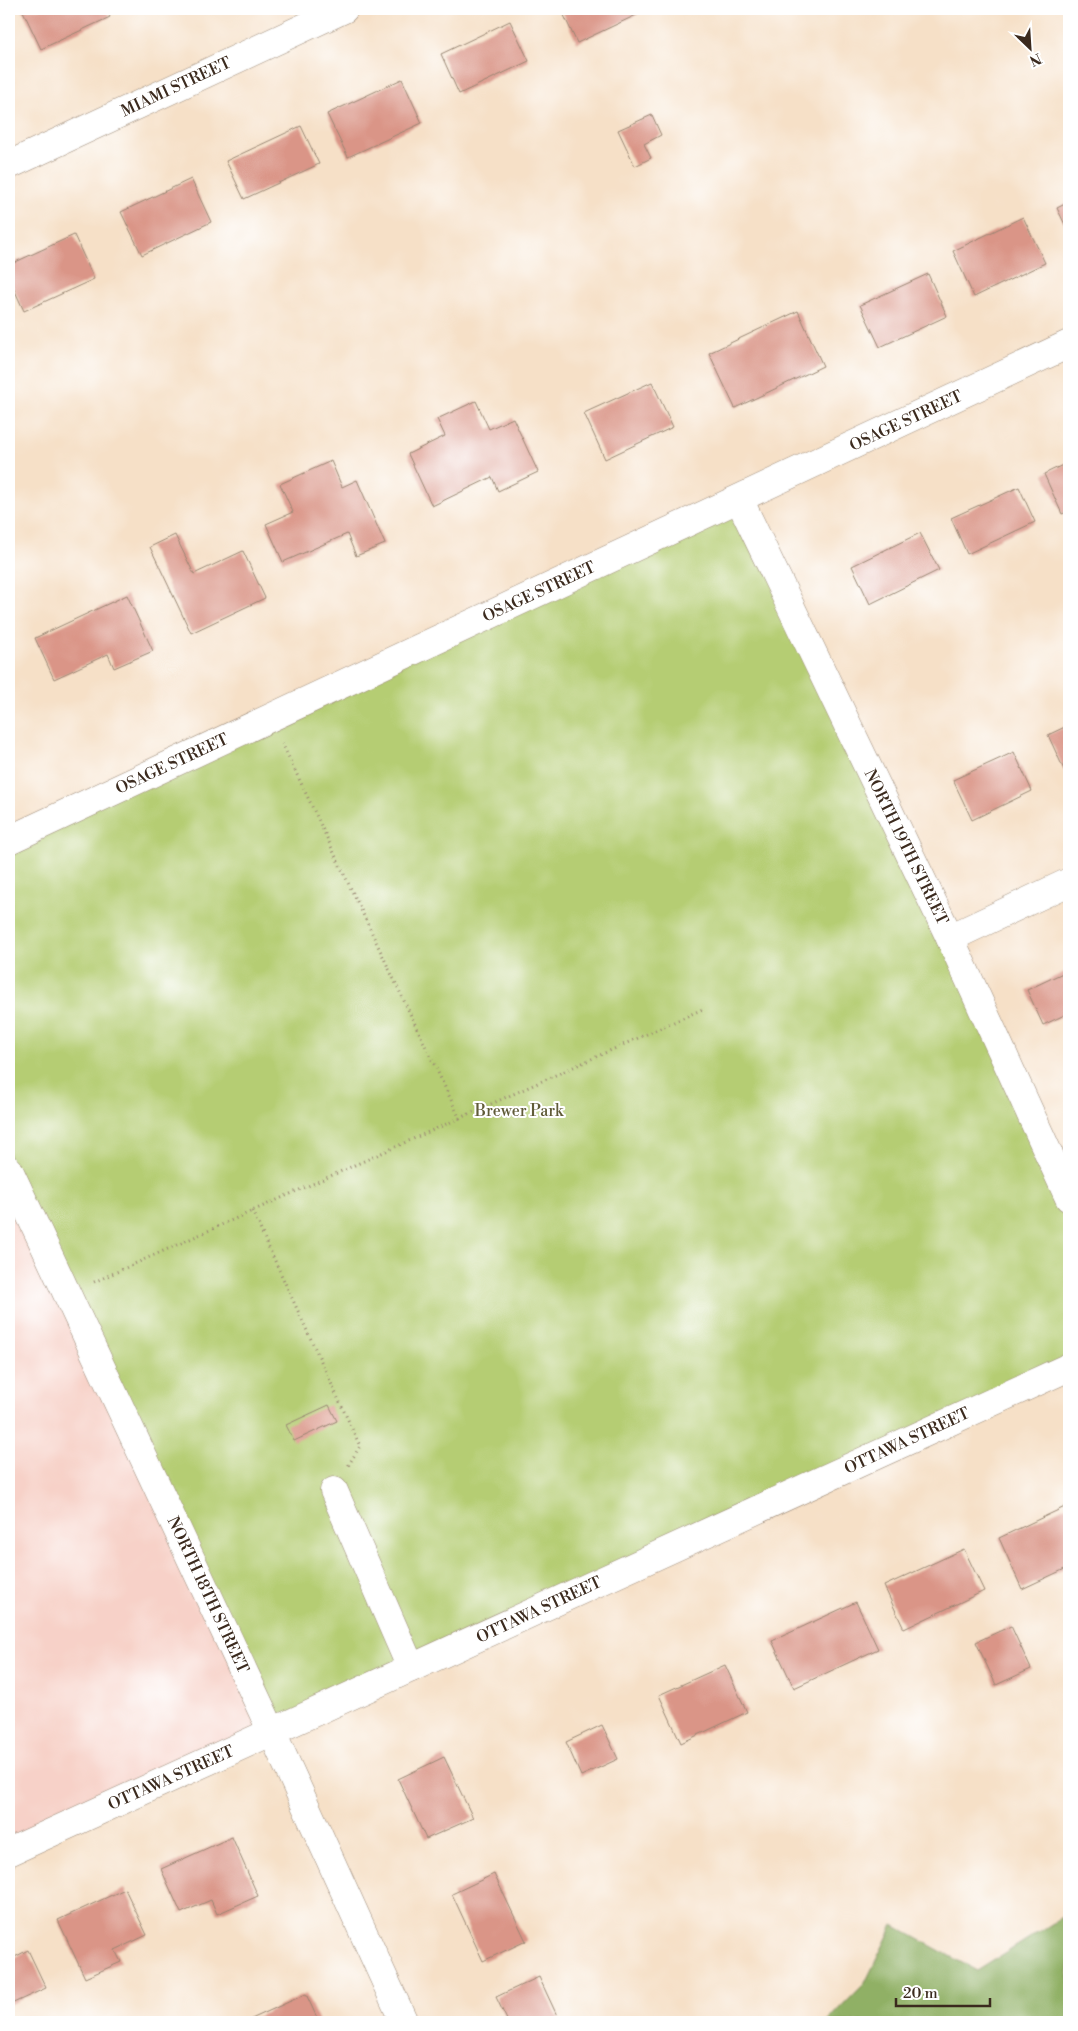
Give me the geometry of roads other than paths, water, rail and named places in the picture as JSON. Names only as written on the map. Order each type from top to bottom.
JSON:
[{"type":"street","name":"MIAMI STREET","points":[[9,165],[344,9]]},
{"type":"street","name":"OSAGE STREET","points":[[9,840],[1069,344]]},
{"type":"street","name":"NORTH 19TH STREET","points":[[739,498],[950,938],[1069,1198]]},
{"type":"street","points":[[950,938],[1069,882]]},
{"type":"street","name":"NORTH 18TH STREET","points":[[9,1170],[272,1732],[404,2022]]},
{"type":"street","name":"OTTAWA STREET","points":[[9,1852],[1069,1367]]},
{"type":"street","points":[[334,1491],[411,1668]]},
{"type":"park label","name":"Brewer Park","points":[[519,1111]]}]
